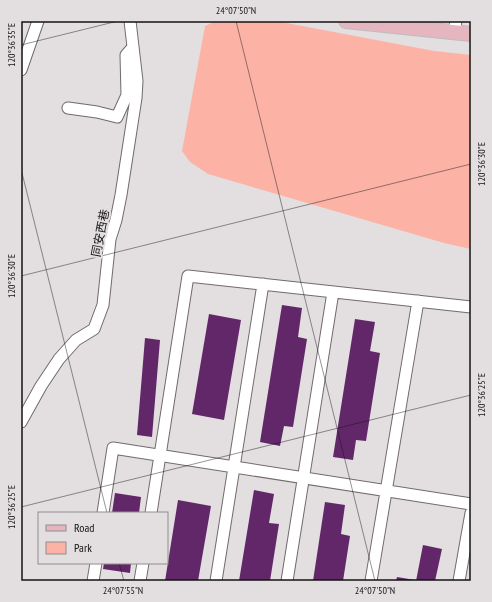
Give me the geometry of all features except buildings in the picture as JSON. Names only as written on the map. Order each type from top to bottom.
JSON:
[{"type":"main road","points":[[346,21],[365,24],[455,26],[471,34]]},
{"type":"street","points":[[21,70],[38,21]]},
{"type":"street","name":"同安西巷","points":[[21,422],[40,386],[59,359],[76,340],[94,329],[103,306],[110,239],[118,207],[136,98],[137,81],[130,21]]},
{"type":"street","points":[[68,108],[97,112],[117,117],[127,95],[126,55],[133,47]]},
{"type":"street","points":[[150,512],[188,276],[471,307]]},
{"type":"street","points":[[216,581],[263,284]]},
{"type":"street","points":[[287,581],[302,478],[333,292]]},
{"type":"street","points":[[371,581],[385,490],[418,301]]},
{"type":"street","points":[[103,512],[113,448],[471,504]]},
{"type":"street","points":[[459,581],[471,513]]},
{"type":"street","points":[[93,581],[96,564]]},
{"type":"street","points":[[140,581],[143,564]]},
{"type":"green space","points":[[216,21],[276,21],[434,51],[471,55],[471,249],[444,243],[208,174],[190,162],[182,151],[205,26]]}]
